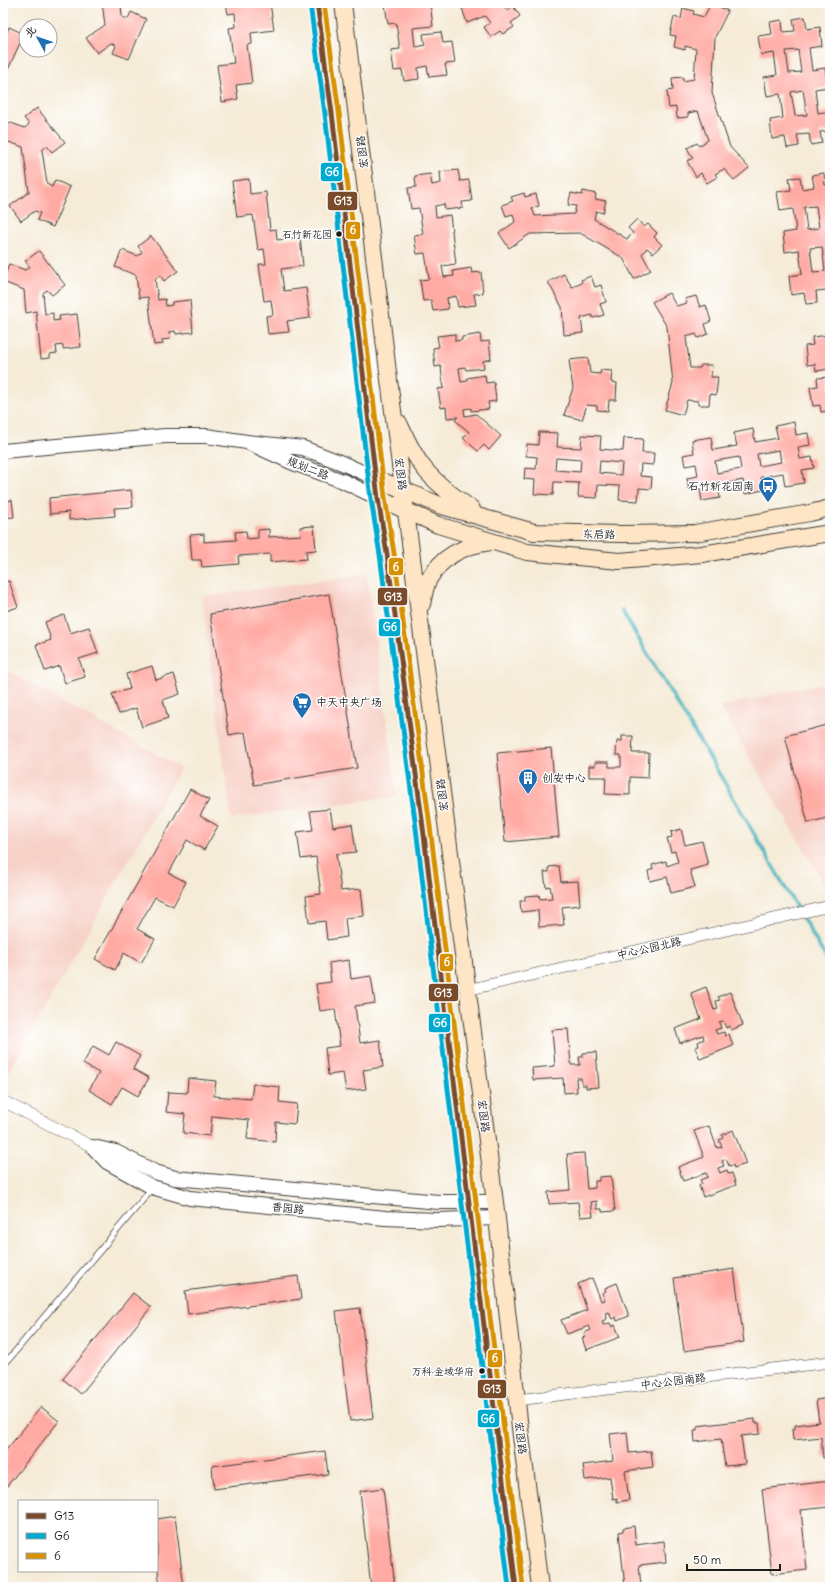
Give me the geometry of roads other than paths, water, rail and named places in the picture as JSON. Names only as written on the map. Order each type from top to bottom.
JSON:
[{"type":"main road","name":"宏图路","points":[[317,3],[332,113],[375,478],[387,554],[418,788],[516,1587]]},
{"type":"main road","name":"宏图路","points":[[343,3],[403,490],[497,1218],[517,1400],[540,1587]]},
{"type":"main road","points":[[393,410],[406,439],[423,467],[450,494],[485,518]]},
{"type":"main road","name":"东启路","points":[[375,478],[442,506],[534,532],[621,534],[695,532],[810,513],[830,508]]},
{"type":"main road","name":"规划二路","points":[[378,498],[438,525],[494,542]]},
{"type":"main road","points":[[420,613],[428,580],[441,563],[460,550],[476,544],[494,542],[527,552],[619,561],[702,554],[830,533]]},
{"type":"street","points":[[3,451],[165,436],[206,436],[247,442]]},
{"type":"street","name":"规划二路","points":[[247,442],[303,448],[375,478]]},
{"type":"street","name":"规划二路","points":[[247,442],[293,463],[343,481],[378,498]]},
{"type":"street","name":"中心公园北路","points":[[467,990],[829,906]]},
{"type":"street","name":"香园路","points":[[3,1100],[93,1147],[116,1152],[155,1172],[176,1178],[425,1201],[495,1202]]},
{"type":"street","name":"香园路","points":[[93,1147],[107,1162],[152,1187],[190,1198],[385,1218],[438,1220],[497,1218]]},
{"type":"street","name":"中心公园南路","points":[[517,1400],[830,1362]]},
{"type":"lane","points":[[3,1366],[146,1197],[152,1187],[155,1172]]},
{"type":"waterway","points":[[622,611],[723,780],[830,965]]},
{"type":"place","name":"石竹新花园","points":[[339,234]]},
{"type":"place","name":"石竹新花园南","points":[[768,503]]},
{"type":"place","name":"中天中央广场","points":[[302,719]]},
{"type":"place","name":"创安中心","points":[[528,795]]},
{"type":"place","name":"万科·金域华府","points":[[482,1371]]}]
